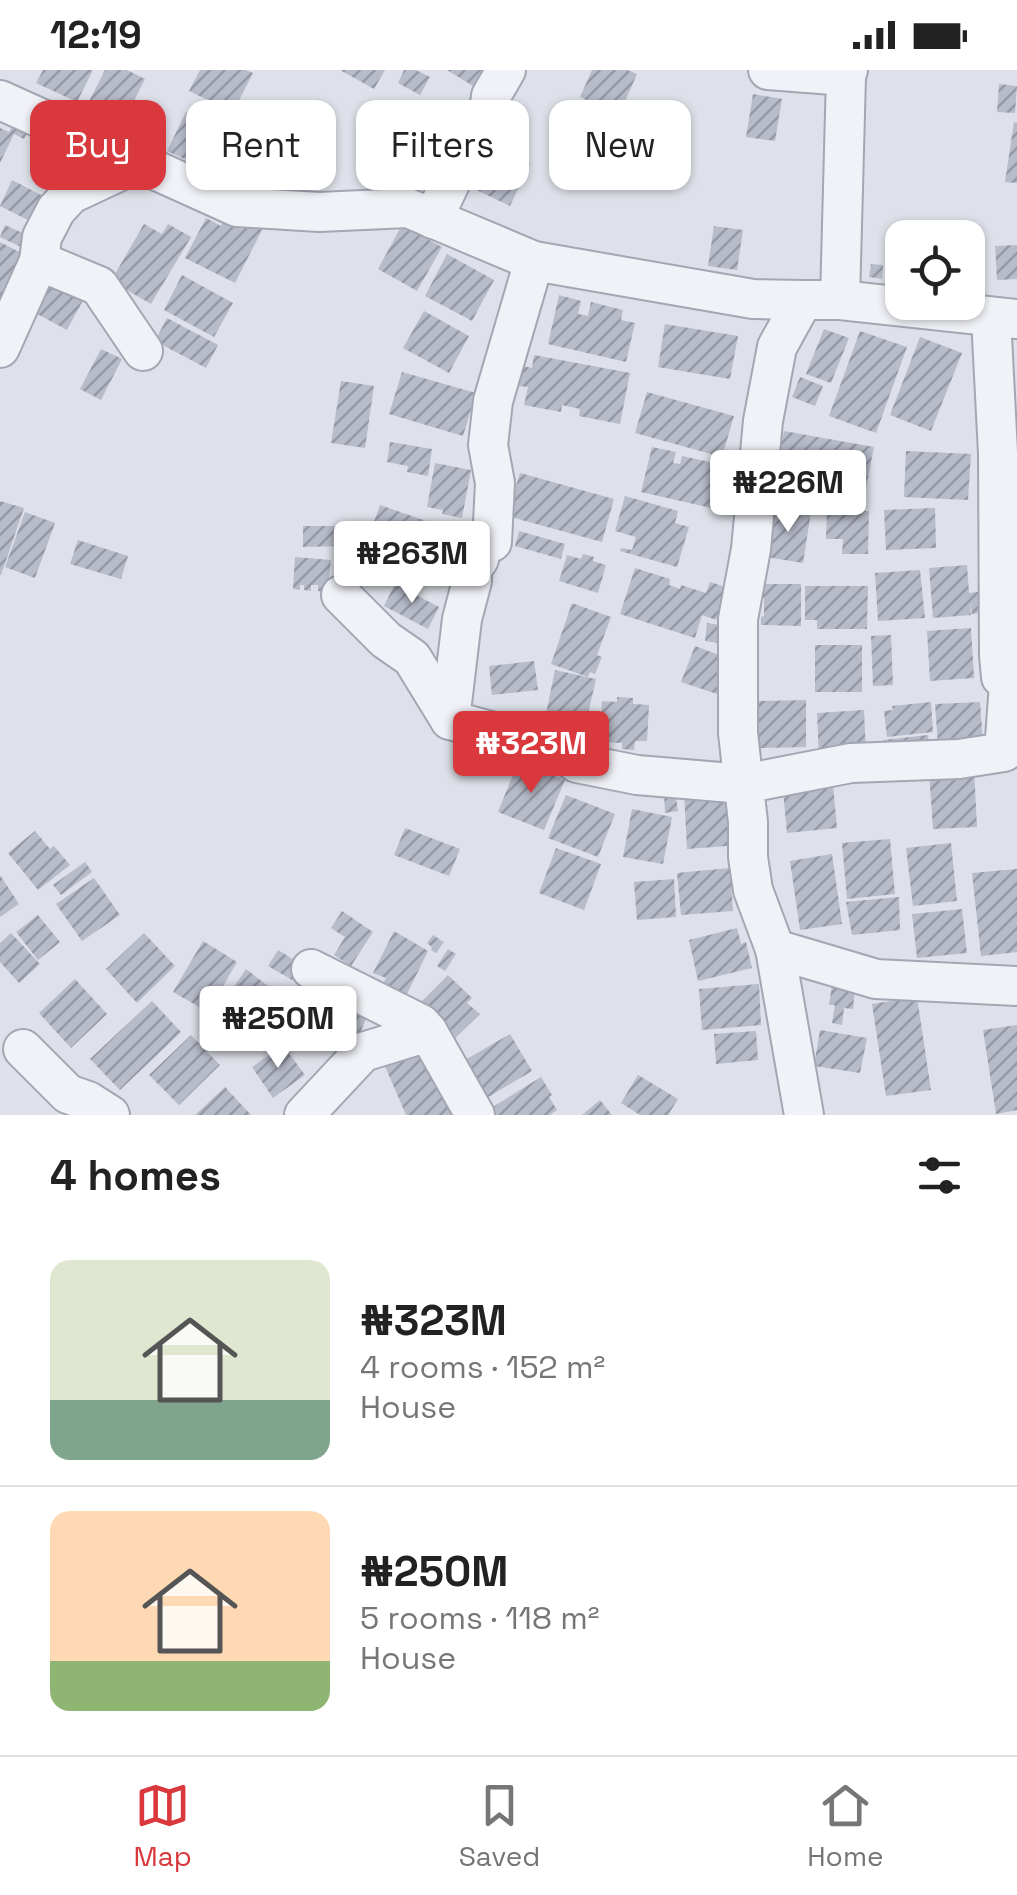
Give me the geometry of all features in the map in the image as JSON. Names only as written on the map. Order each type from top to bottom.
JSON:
[{"type":"street","points":[[433,219],[474,133],[488,120],[491,96],[506,70]]},
{"type":"street","points":[[768,70],[847,73],[840,300]]},
{"type":"street","points":[[0,100],[30,114]]},
{"type":"street","points":[[166,176],[237,207],[318,212],[408,208],[534,261],[752,299],[840,300],[1004,318],[998,453],[999,655],[1001,677],[1013,684],[1004,752],[959,759],[851,763],[744,784],[636,774],[577,763],[542,736],[528,744],[450,720],[412,658],[386,640],[341,595]]},
{"type":"street","points":[[0,348],[38,261],[42,237],[56,210],[80,190]]},
{"type":"street","points":[[38,261],[100,286],[142,351]]},
{"type":"street","points":[[450,720],[472,569],[479,559],[481,544],[492,542],[496,483],[488,444],[493,402],[534,261]]},
{"type":"street","points":[[752,299],[772,314],[778,347]]},
{"type":"street","points":[[803,300],[778,347],[763,421],[751,549],[738,619],[738,733],[753,890],[775,949],[804,1115]]},
{"type":"street","points":[[775,949],[876,979],[1017,986]]},
{"type":"street","points":[[310,969],[421,1024],[475,1115]]},
{"type":"street","points":[[304,1115],[363,1052],[428,1032]]},
{"type":"street","points":[[23,1049],[68,1094],[110,1115]]},
{"type":"building","points":[[43,70],[93,70],[78,100],[36,83]]},
{"type":"building","points":[[105,70],[127,70],[145,79],[134,100],[90,100]]},
{"type":"building","points":[[200,70],[253,73],[239,100],[208,100],[189,91]]},
{"type":"building","points":[[340,70],[385,70],[374,89]]},
{"type":"building","points":[[404,70],[416,70],[430,77],[420,95],[398,83]]},
{"type":"building","points":[[447,70],[494,70],[481,91]]},
{"type":"building","points":[[592,70],[627,70],[637,74],[626,100],[580,97]]},
{"type":"building","points":[[999,84],[1017,86],[1015,113],[997,112]]},
{"type":"building","points":[[753,94],[782,99],[775,141],[746,137]]},
{"type":"building","points":[[186,112],[186,160],[167,151]]},
{"type":"building","points":[[19,114],[30,120],[24,139],[14,134],[0,163],[0,128],[9,132]]},
{"type":"building","points":[[1014,122],[1017,123],[1017,183],[1005,182]]},
{"type":"building","points":[[12,180],[51,200],[38,225],[0,206]]},
{"type":"building","points":[[477,190],[517,190],[510,206]]},
{"type":"building","points":[[206,218],[221,226],[224,220],[242,229],[247,220],[263,228],[235,283],[185,258]]},
{"type":"building","points":[[144,224],[162,234],[168,224],[191,237],[151,304],[111,281]]},
{"type":"building","points":[[5,225],[27,235],[21,247],[0,237]]},
{"type":"building","points":[[402,225],[442,247],[417,291],[378,269]]},
{"type":"building","points":[[714,226],[743,230],[737,270],[708,266]]},
{"type":"building","points":[[0,242],[29,257],[5,304],[0,301]]},
{"type":"building","points":[[1017,245],[1017,279],[997,280],[995,246]]},
{"type":"building","points":[[447,254],[494,280],[472,321],[425,296]]},
{"type":"building","points":[[871,264],[883,265],[882,279],[869,277]]},
{"type":"building","points":[[49,270],[88,291],[67,330],[28,309]]},
{"type":"building","points":[[182,275],[233,303],[214,337],[164,310]]},
{"type":"building","points":[[559,295],[581,301],[578,314],[588,316],[591,302],[623,310],[621,320],[635,323],[626,362],[548,344]]},
{"type":"building","points":[[424,311],[469,336],[449,373],[403,348]]},
{"type":"building","points":[[167,318],[218,345],[206,368],[155,341]]},
{"type":"building","points":[[665,324],[738,336],[730,379],[658,367]]},
{"type":"building","points":[[824,329],[849,338],[831,383],[806,374]]},
{"type":"building","points":[[860,331],[907,347],[876,433],[829,416]]},
{"type":"building","points":[[920,337],[962,353],[931,431],[890,415]]},
{"type":"building","points":[[101,349],[122,359],[101,400],[80,389]]},
{"type":"building","points":[[534,355],[630,373],[620,424],[579,416],[580,409],[562,405],[561,412],[524,405],[528,387],[519,386],[523,366],[532,368]]},
{"type":"building","points":[[402,372],[476,393],[463,436],[389,414]]},
{"type":"building","points":[[800,377],[823,386],[815,406],[792,397]]},
{"type":"building","points":[[341,381],[374,386],[365,448],[331,443]]},
{"type":"building","points":[[647,392],[734,416],[722,457],[635,433]]},
{"type":"building","points":[[784,431],[874,447],[864,498],[774,482]]},
{"type":"building","points":[[390,442],[432,449],[428,476],[407,472],[408,466],[387,462]]},
{"type":"building","points":[[652,447],[676,452],[673,463],[680,464],[682,456],[714,463],[713,469],[729,472],[720,510],[641,492]]},
{"type":"building","points":[[906,451],[971,454],[968,500],[904,497]]},
{"type":"building","points":[[435,463],[471,470],[462,518],[427,507]]},
{"type":"building","points":[[520,473],[614,499],[602,542],[507,516]]},
{"type":"building","points":[[625,496],[678,511],[675,523],[689,527],[677,567],[620,551],[632,550],[636,537],[615,531]]},
{"type":"building","points":[[0,501],[24,508],[1,575],[0,575]]},
{"type":"building","points":[[380,505],[426,521],[411,563],[365,547]]},
{"type":"building","points":[[773,507],[811,512],[803,563],[766,557]]},
{"type":"building","points":[[935,508],[936,548],[886,550],[884,510]]},
{"type":"building","points":[[827,510],[869,511],[868,554],[842,554],[843,539],[826,539]]},
{"type":"building","points":[[25,512],[55,523],[35,578],[5,567]]},
{"type":"building","points":[[429,522],[469,537],[455,578],[415,563]]},
{"type":"building","points":[[303,526],[343,526],[343,546],[303,547]]},
{"type":"building","points":[[519,531],[565,544],[561,559],[515,546]]},
{"type":"building","points":[[78,540],[128,556],[121,579],[70,564]]},
{"type":"building","points":[[583,554],[606,565],[598,593],[559,581],[567,555],[581,559]]},
{"type":"building","points":[[295,557],[331,560],[324,592],[318,591],[318,585],[311,585],[311,591],[304,590],[304,585],[300,585],[300,590],[293,589]]},
{"type":"building","points":[[967,565],[969,593],[984,591],[987,612],[972,614],[970,602],[971,615],[933,618],[929,568]]},
{"type":"building","points":[[635,568],[670,579],[669,585],[680,589],[681,585],[706,593],[710,582],[726,587],[716,620],[702,615],[695,638],[620,614]]},
{"type":"building","points":[[920,570],[925,618],[878,621],[875,573]]},
{"type":"building","points":[[395,584],[439,607],[428,629],[384,606]]},
{"type":"building","points":[[758,584],[801,584],[801,626],[761,625],[764,598],[758,598]]},
{"type":"building","points":[[805,586],[868,586],[867,629],[817,629],[817,620],[805,620]]},
{"type":"building","points":[[572,603],[611,617],[597,655],[602,657],[595,674],[590,672],[588,677],[551,664]]},
{"type":"building","points":[[707,623],[727,626],[724,644],[705,641]]},
{"type":"building","points":[[971,628],[974,678],[930,681],[927,631]]},
{"type":"building","points":[[891,635],[893,685],[873,686],[871,636]]},
{"type":"building","points":[[815,645],[862,645],[862,692],[815,692]]},
{"type":"building","points":[[695,646],[730,659],[717,694],[681,682]]},
{"type":"building","points":[[534,661],[538,690],[492,695],[489,666]]},
{"type":"building","points":[[555,670],[596,679],[583,736],[543,728]]},
{"type":"building","points":[[617,697],[649,705],[647,741],[635,741],[634,750],[622,749],[622,743],[599,742],[602,701],[617,702]]},
{"type":"building","points":[[806,700],[806,747],[758,748],[757,701]]},
{"type":"building","points":[[931,702],[933,732],[887,737],[884,711],[893,710],[892,706]]},
{"type":"building","points":[[980,702],[983,743],[938,746],[935,704]]},
{"type":"building","points":[[864,710],[866,754],[819,756],[817,713]]},
{"type":"building","points":[[928,735],[930,751],[885,756],[883,740]]},
{"type":"building","points":[[518,762],[565,780],[544,830],[498,812]]},
{"type":"building","points":[[974,768],[977,827],[933,829],[929,771]]},
{"type":"building","points":[[833,785],[837,828],[787,833],[783,791]]},
{"type":"building","points":[[727,790],[727,846],[687,849],[684,792]]},
{"type":"building","points":[[675,791],[678,811],[665,813],[664,792]]},
{"type":"building","points":[[566,795],[615,814],[598,857],[548,838]]},
{"type":"building","points":[[632,809],[672,817],[663,864],[623,857]]},
{"type":"building","points":[[405,828],[460,849],[449,876],[394,855]]},
{"type":"building","points":[[35,831],[70,865],[38,890],[8,853]]},
{"type":"building","points":[[890,839],[895,894],[847,899],[842,843]]},
{"type":"building","points":[[951,843],[957,901],[913,906],[906,848]]},
{"type":"building","points":[[556,848],[601,864],[584,910],[539,893]]},
{"type":"building","points":[[832,854],[842,924],[800,930],[790,861]]},
{"type":"building","points":[[85,862],[92,872],[61,895],[53,885]]},
{"type":"building","points":[[730,868],[733,911],[681,915],[677,873]]},
{"type":"building","points":[[1017,869],[1017,952],[981,956],[972,873]]},
{"type":"building","points":[[0,875],[19,904],[0,917]]},
{"type":"building","points":[[94,878],[120,915],[82,941],[56,904]]},
{"type":"building","points":[[674,879],[676,917],[637,920],[634,882]]},
{"type":"building","points":[[899,897],[900,930],[852,935],[846,902]]},
{"type":"building","points":[[962,909],[967,953],[917,958],[912,914]]},
{"type":"building","points":[[342,911],[373,932],[351,966],[334,955],[345,937],[331,928]]},
{"type":"building","points":[[38,915],[60,942],[38,960],[16,932]]},
{"type":"building","points":[[737,928],[741,944],[746,942],[752,968],[698,981],[689,940]]},
{"type":"building","points":[[394,931],[428,951],[405,998],[382,986],[386,978],[373,973]]},
{"type":"building","points":[[11,933],[40,964],[19,983],[0,962],[0,943]]},
{"type":"building","points":[[144,933],[175,966],[137,1003],[106,969]]},
{"type":"building","points":[[433,935],[444,942],[436,953],[427,943]]},
{"type":"building","points":[[203,941],[237,962],[208,1012],[173,992]]},
{"type":"building","points":[[448,949],[456,954],[445,971],[437,966]]},
{"type":"building","points":[[278,950],[301,964],[292,980],[268,966]]},
{"type":"building","points":[[246,969],[281,996],[245,1044],[212,1019]]},
{"type":"building","points":[[448,975],[472,998],[467,1003],[480,1014],[452,1041],[416,1007]]},
{"type":"building","points":[[75,979],[107,1014],[71,1048],[39,1013]]},
{"type":"building","points":[[302,981],[370,1009],[353,1050],[285,1021]]},
{"type":"building","points":[[759,984],[761,1025],[702,1030],[699,989]]},
{"type":"building","points":[[832,985],[855,988],[853,1009],[844,1008],[842,1025],[832,1023]]},
{"type":"building","points":[[917,997],[931,1090],[886,1096],[872,1004]]},
{"type":"building","points":[[152,1001],[181,1032],[120,1090],[90,1059]]},
{"type":"building","points":[[1017,1025],[1017,1110],[996,1114],[983,1030]]},
{"type":"building","points":[[820,1030],[867,1038],[860,1073],[814,1066]]},
{"type":"building","points":[[756,1031],[758,1060],[716,1064],[714,1034]]},
{"type":"building","points":[[510,1034],[532,1071],[480,1102],[458,1064]]},
{"type":"building","points":[[191,1035],[220,1065],[179,1105],[149,1075]]},
{"type":"building","points":[[283,1045],[305,1075],[273,1098],[252,1067]]},
{"type":"building","points":[[424,1047],[453,1115],[406,1115],[384,1064]]},
{"type":"building","points":[[638,1075],[678,1099],[668,1115],[640,1115],[621,1103]]},
{"type":"building","points":[[541,1077],[557,1110],[550,1115],[491,1115],[488,1110]]},
{"type":"building","points":[[225,1087],[251,1115],[195,1115]]},
{"type":"building","points":[[600,1100],[612,1115],[582,1115]]}]
